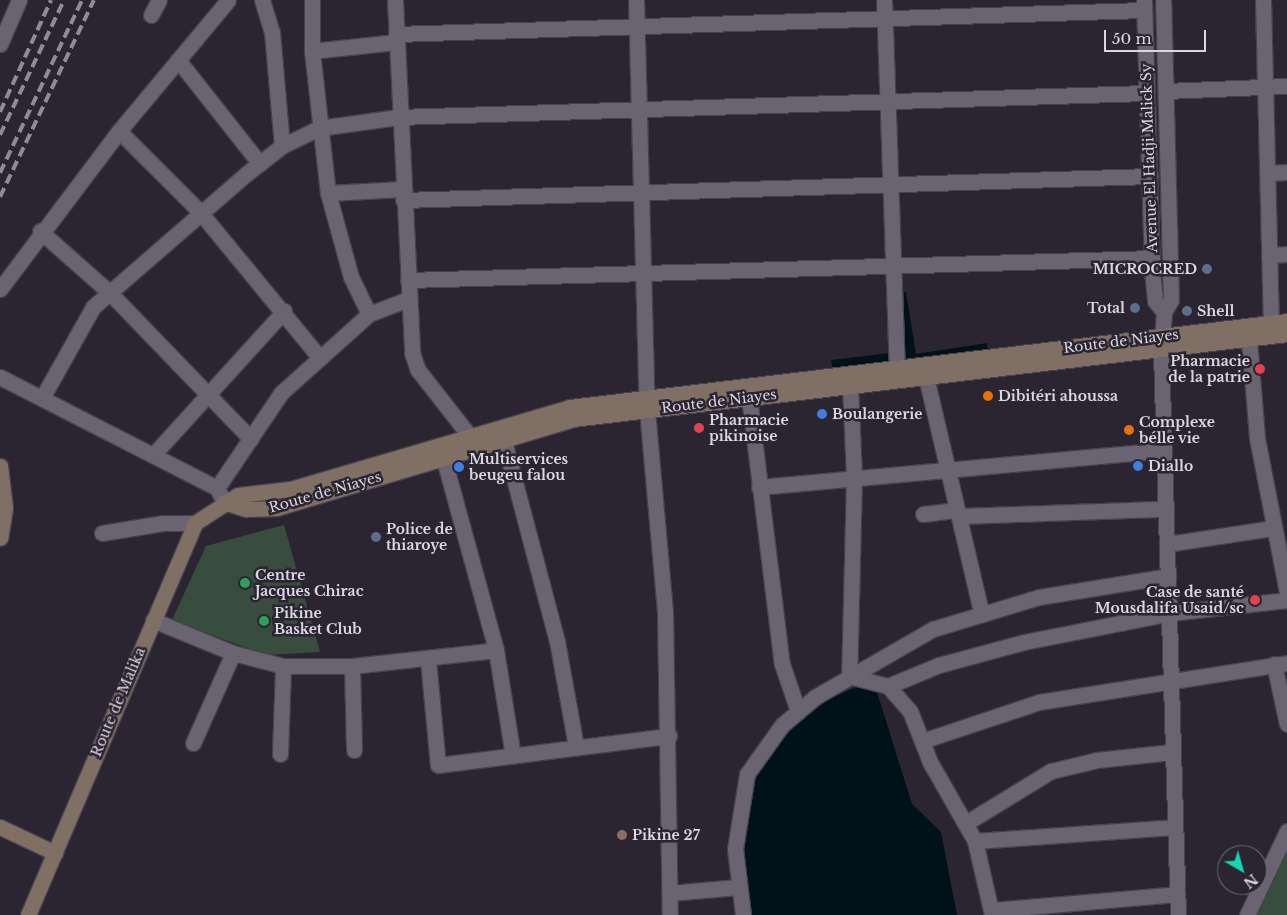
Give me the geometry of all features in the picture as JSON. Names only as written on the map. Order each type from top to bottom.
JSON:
[{"type":"main road","name":"Route de Niayes","points":[[372,472],[468,434],[557,410],[749,397],[926,377],[1161,344],[1287,321]]},
{"type":"main road","name":"Route de Niayes","points":[[224,502],[238,495],[290,489],[443,456],[503,437],[646,403],[897,366],[1161,344],[1249,340],[1287,334]]},
{"type":"main road","points":[[0,466],[5,508],[0,538]]},
{"type":"main road","points":[[195,523],[224,502]]},
{"type":"main road","name":"Route de Malika","points":[[28,915],[195,523]]},
{"type":"main road","points":[[0,827],[54,853]]},
{"type":"street","points":[[0,44],[19,0]]},
{"type":"street","points":[[150,14],[159,0]]},
{"type":"street","points":[[0,289],[40,231],[119,131],[228,0]]},
{"type":"street","points":[[262,0],[272,32],[282,146]]},
{"type":"street","points":[[312,0],[312,51],[319,128],[328,192],[351,277],[369,314]]},
{"type":"street","points":[[395,0],[402,194],[414,362],[468,434]]},
{"type":"street","points":[[636,0],[646,403],[659,513],[669,736],[670,915]]},
{"type":"street","points":[[884,0],[891,265],[897,366]]},
{"type":"street","name":"Avenue El Hadji Malick Sy","points":[[1163,0],[1171,300],[1164,312],[1161,344],[1162,450],[1170,613],[1170,683],[1178,915]]},
{"type":"street","points":[[1263,0],[1271,323]]},
{"type":"street","points":[[312,51],[396,38],[637,26],[885,19],[1144,5]]},
{"type":"street","name":"Avenue El Hadji Malick Sy","points":[[1144,5],[1152,258],[1155,301],[1164,312]]},
{"type":"street","points":[[178,60],[260,164]]},
{"type":"street","points":[[1166,91],[1287,86]]},
{"type":"street","points":[[42,398],[93,308],[109,292],[200,212],[282,146],[319,128],[398,117],[639,112],[1146,93]]},
{"type":"street","points":[[119,131],[200,212],[284,311],[320,358]]},
{"type":"street","points":[[1267,173],[1287,172]]},
{"type":"street","points":[[328,192],[402,194],[642,192],[1150,176]]},
{"type":"street","points":[[40,231],[109,292],[205,395],[251,439]]},
{"type":"street","points":[[1270,255],[1287,254]]},
{"type":"street","points":[[408,280],[643,275],[891,265],[1152,258]]},
{"type":"street","points":[[217,488],[281,393],[369,314],[408,299]]},
{"type":"street","points":[[153,455],[205,395],[284,311]]},
{"type":"street","points":[[1249,340],[1256,427],[1273,528],[1287,593]]},
{"type":"street","points":[[0,377],[217,488],[224,502]]},
{"type":"street","points":[[926,377],[982,615]]},
{"type":"street","points":[[849,676],[854,478],[850,385]]},
{"type":"street","points":[[749,397],[758,486],[782,664],[798,711]]},
{"type":"street","points":[[503,437],[557,640],[576,747]]},
{"type":"street","points":[[758,486],[1162,450]]},
{"type":"street","points":[[443,456],[496,650],[513,756]]},
{"type":"street","points":[[923,514],[1165,508]]},
{"type":"street","points":[[102,533],[163,523],[195,523]]},
{"type":"street","points":[[1167,544],[1273,528]]},
{"type":"street","points":[[743,915],[738,887],[735,849],[747,774],[772,737],[798,711],[849,676],[911,638],[982,615],[1077,588],[1168,576]]},
{"type":"street","points":[[888,686],[939,665],[1024,642],[1170,613],[1287,600]]},
{"type":"street","points":[[153,620],[233,654],[283,666],[352,666],[428,660],[496,650]]},
{"type":"street","points":[[193,743],[233,654]]},
{"type":"street","points":[[428,660],[436,763],[442,767],[576,747],[669,736]]},
{"type":"street","points":[[922,741],[1039,702],[1170,683],[1281,664],[1287,724]]},
{"type":"street","points":[[280,754],[283,666]]},
{"type":"street","points":[[352,666],[354,750]]},
{"type":"street","points":[[849,676],[888,686],[910,710],[922,741],[975,841],[992,912],[1177,894]]},
{"type":"street","points":[[966,823],[1051,771],[1097,760],[1172,752]]},
{"type":"street","points":[[975,841],[1051,832],[1174,827]]},
{"type":"street","points":[[1247,915],[1287,831]]},
{"type":"street","points":[[670,896],[738,887]]},
{"type":"street","points":[[659,915],[670,896]]},
{"type":"green space","name":"Centre Jacques Chirac","points":[[284,525],[320,652],[266,655],[172,620],[206,546]]},
{"type":"green space","points":[[1287,842],[1287,915],[1252,915],[1262,895],[1267,895],[1267,884]]},
{"type":"shaded area","points":[[906,292],[916,354],[987,343],[991,374],[837,390],[831,360],[890,353],[891,295]]},
{"type":"shaded area","points":[[857,687],[876,689],[912,804],[941,832],[957,915],[752,915],[743,858],[743,820],[752,777],[792,728],[830,698]]},
{"type":"railway","points":[[0,112],[51,0]]},
{"type":"railway","points":[[0,135],[64,0]]},
{"type":"railway","points":[[0,173],[82,0]]},
{"type":"railway","points":[[0,197],[94,0]]},
{"type":"place","name":"MICROCRED","points":[[1207,269]]},
{"type":"place","name":"Total","points":[[1135,308]]},
{"type":"place","name":"Shell","points":[[1187,311]]},
{"type":"place","name":"Pharmacie de la patrie","points":[[1260,369]]},
{"type":"place","name":"Dibitéri ahoussa","points":[[988,396]]},
{"type":"place","name":"Boulangerie","points":[[822,414]]},
{"type":"place","name":"Pharmacie pikinoise","points":[[699,428]]},
{"type":"place","name":"Complexe bélle vie","points":[[1129,430]]},
{"type":"place","name":"Diallo","points":[[1138,466]]},
{"type":"place","name":"Multiservices beugeu falou","points":[[459,467]]},
{"type":"place","name":"Police de thiaroye","points":[[376,537]]},
{"type":"place","name":"Centre Jacques Chirac","points":[[245,583]]},
{"type":"place","name":"Case de santé Mousdalifa Usaid/sc","points":[[1255,600]]},
{"type":"place","name":"Pikine Basket Club","points":[[264,621]]},
{"type":"place","name":"Pikine 27","points":[[622,835]]}]
